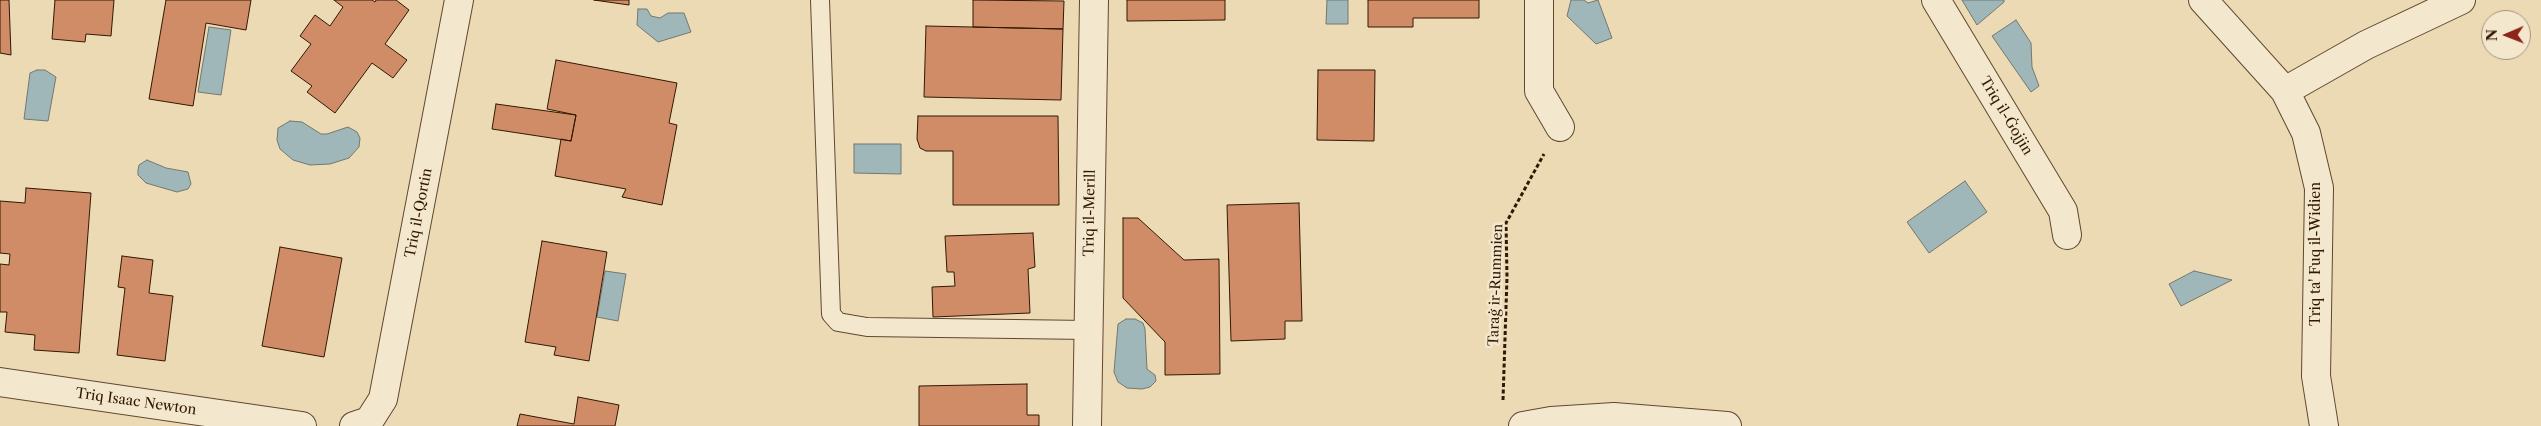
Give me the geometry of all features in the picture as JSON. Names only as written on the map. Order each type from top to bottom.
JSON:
[{"type":"street","name":"Triq il-Qortin","points":[[362,424],[383,399],[460,0]]},
{"type":"street","name":"Triq il-Merill","points":[[1087,426],[1094,0]]},
{"type":"street","points":[[1539,0],[1539,91],[1560,127]]},
{"type":"street","name":"Triq il-Ġojjin","points":[[1936,0],[2063,211],[2067,235]]},
{"type":"street","name":"Triq ta' Fuq il-Widien","points":[[2203,0],[2285,91],[2306,133],[2319,188],[2316,376],[2324,426]]},
{"type":"street","points":[[2285,91],[2366,46],[2460,0]]},
{"type":"street","name":"Triq Isaac Newton","points":[[0,382],[302,426]]},
{"type":"street","points":[[1523,426],[1551,421],[1614,417],[1727,426]]},
{"type":"lane","points":[[820,0],[831,314],[838,322],[867,327],[1088,330]]},
{"type":"path","name":"Taraġ ir-Rummien","points":[[1503,406],[1507,277],[1506,223],[1560,127]]},
{"type":"water","points":[[1327,0],[1348,0],[1348,24],[1326,24]]},
{"type":"water","points":[[1571,0],[1584,0],[1588,3],[1598,0],[1612,38],[1596,44],[1567,16]]},
{"type":"water","points":[[1962,0],[2004,0],[2004,2],[1977,25]]},
{"type":"water","points":[[638,9],[647,9],[651,16],[660,18],[668,13],[684,13],[691,32],[658,42],[637,25]]},
{"type":"water","points":[[2016,20],[2031,43],[2032,67],[2039,86],[2031,92],[1992,36]]},
{"type":"water","points":[[209,27],[231,30],[221,95],[198,92]]},
{"type":"water","points":[[37,70],[45,70],[56,77],[48,121],[24,119],[30,73]]},
{"type":"water","points":[[290,121],[302,122],[321,134],[327,134],[348,127],[357,132],[360,138],[359,147],[349,158],[330,164],[310,165],[293,160],[280,149],[277,140],[278,128]]},
{"type":"water","points":[[854,144],[901,144],[901,174],[854,173]]},
{"type":"water","points":[[147,160],[166,168],[188,172],[191,184],[188,189],[177,192],[146,183],[138,175],[138,170],[139,165]]},
{"type":"water","points":[[1965,181],[1987,212],[1929,253],[1907,222]]},
{"type":"water","points":[[605,271],[626,274],[618,321],[597,317]]},
{"type":"water","points":[[2194,271],[2232,280],[2181,306],[2169,284]]},
{"type":"water","points":[[1126,319],[1135,319],[1143,323],[1147,369],[1155,375],[1156,381],[1150,387],[1142,389],[1127,388],[1118,382],[1114,372],[1118,324]]},
{"type":"building","points":[[0,0],[9,0],[11,55],[0,53]]},
{"type":"building","points":[[55,0],[114,0],[111,36],[86,34],[85,42],[52,39]]},
{"type":"building","points":[[166,0],[251,0],[246,30],[206,23],[193,106],[149,99]]},
{"type":"building","points":[[334,0],[372,0],[375,2],[376,0],[396,0],[409,10],[385,44],[407,60],[393,78],[372,63],[335,113],[307,92],[312,86],[291,71],[311,44],[300,36],[315,15],[330,26],[343,7]]},
{"type":"building","points":[[594,0],[629,0],[629,5]]},
{"type":"building","points":[[973,0],[1064,1],[1063,29],[973,27]]},
{"type":"building","points":[[1127,0],[1225,0],[1225,20],[1127,21]]},
{"type":"building","points":[[1368,0],[1479,0],[1479,18],[1413,18],[1413,27],[1368,27]]},
{"type":"building","points":[[926,26],[1063,29],[1061,100],[924,97]]},
{"type":"building","points":[[556,60],[677,83],[669,123],[677,125],[662,205],[622,197],[626,189],[555,176],[561,139],[571,141],[576,115],[547,109]]},
{"type":"building","points":[[1318,70],[1375,70],[1374,141],[1317,140]]},
{"type":"building","points":[[496,104],[576,115],[571,141],[492,129]]},
{"type":"building","points":[[918,116],[1058,116],[1059,205],[953,205],[953,151],[926,151],[920,148],[917,139]]},
{"type":"building","points":[[26,188],[91,193],[79,353],[34,350],[35,335],[5,332],[7,312],[0,312],[0,264],[9,265],[10,254],[0,253],[0,201],[25,203]]},
{"type":"building","points":[[1299,203],[1302,321],[1285,321],[1285,339],[1231,341],[1227,205]]},
{"type":"building","points":[[1123,218],[1138,218],[1184,260],[1219,259],[1220,374],[1165,375],[1165,342],[1123,298]]},
{"type":"building","points":[[1033,233],[1035,267],[1028,269],[1030,313],[933,317],[932,287],[955,286],[954,272],[947,272],[945,236]]},
{"type":"building","points":[[542,241],[607,252],[589,361],[554,355],[556,347],[525,342]]},
{"type":"building","points":[[280,247],[342,258],[324,357],[262,346]]},
{"type":"building","points":[[122,256],[153,260],[149,293],[173,296],[165,361],[117,355],[125,288],[118,287]]},
{"type":"building","points":[[1027,384],[1027,415],[1039,415],[1039,426],[919,426],[919,386]]},
{"type":"building","points":[[578,397],[619,405],[615,426],[517,426],[520,414],[574,424]]}]
